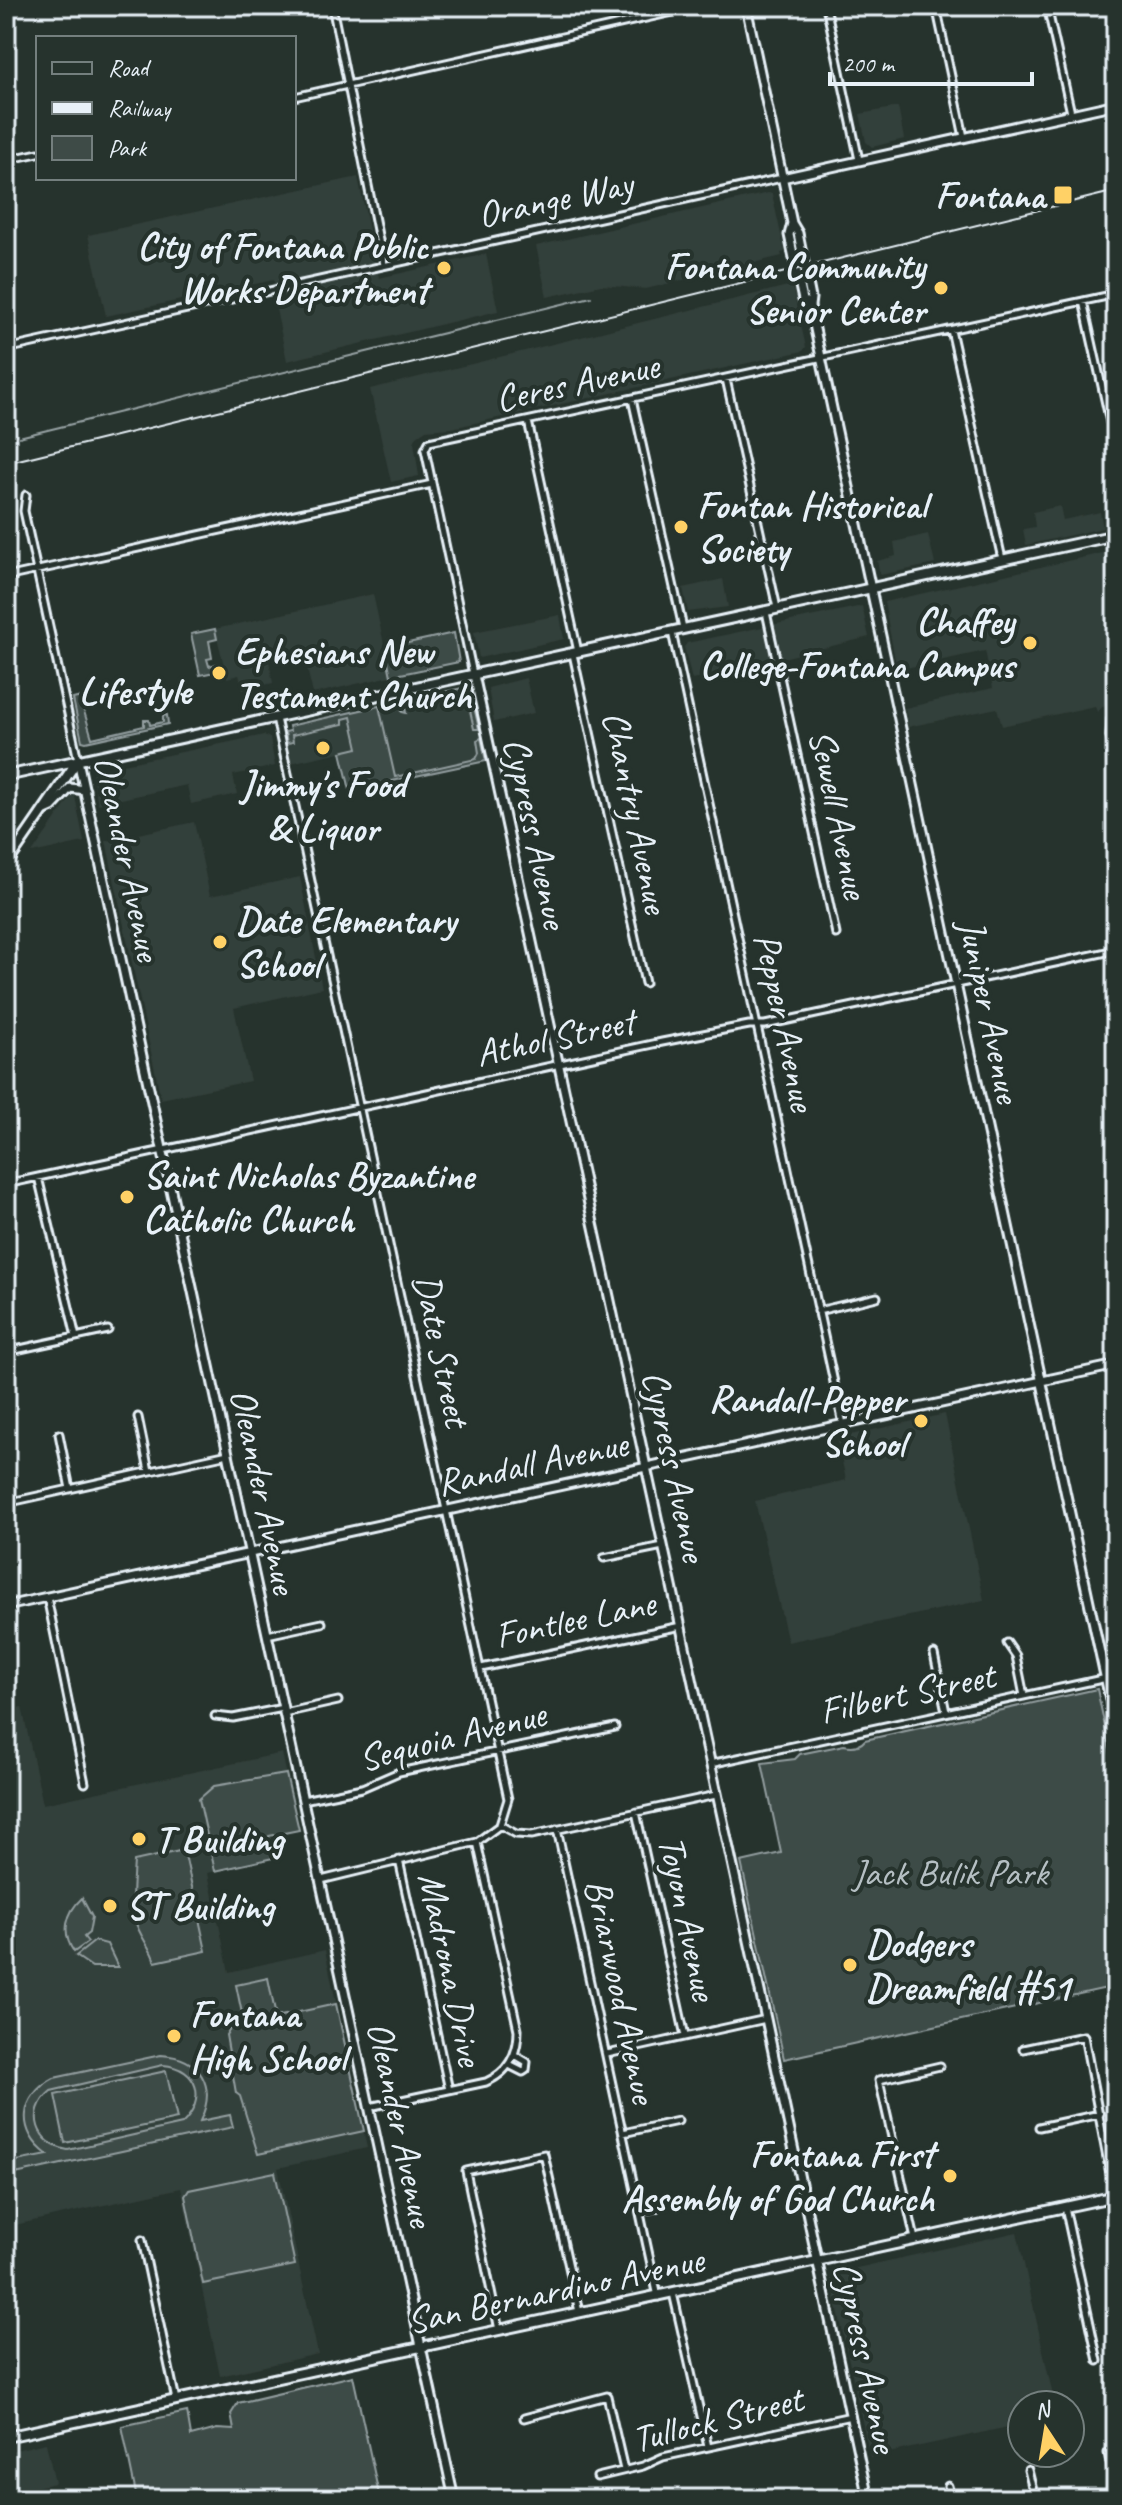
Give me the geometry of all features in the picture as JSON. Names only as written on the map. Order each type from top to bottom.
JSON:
[{"type":"main road","points":[[6,776],[1116,535]]},
{"type":"main road","points":[[6,865],[78,760]]},
{"type":"main road","name":"San Bernardino Avenue","points":[[6,2437],[1115,2196]]},
{"type":"street","points":[[332,6],[384,265]]},
{"type":"street","points":[[296,97],[700,6]]},
{"type":"street","name":"Juniper Avenue","points":[[746,6],[792,223],[798,233],[810,306],[870,589],[1116,1727]]},
{"type":"street","points":[[826,6],[859,160]]},
{"type":"street","points":[[936,6],[964,137]]},
{"type":"street","points":[[1047,6],[1071,113]]},
{"type":"street","name":"Orange Way","points":[[6,349],[1116,104]]},
{"type":"street","points":[[6,160],[36,153]]},
{"type":"street","name":"Ceres Avenue","points":[[426,445],[1116,294]]},
{"type":"street","points":[[1083,301],[1116,449]]},
{"type":"street","points":[[951,330],[1002,560]]},
{"type":"street","points":[[726,379],[777,610]]},
{"type":"street","points":[[632,399],[683,630]]},
{"type":"street","name":"Chantry Avenue","points":[[528,421],[645,983]]},
{"type":"street","name":"Cypress Avenue","points":[[426,445],[868,2499]]},
{"type":"street","points":[[6,577],[432,484]]},
{"type":"street","name":"Oleander Avenue","points":[[26,495],[24,511],[454,2499]]},
{"type":"street","name":"Sewell Avenue","points":[[766,612],[836,934]]},
{"type":"street","name":"Pepper Avenue","points":[[672,632],[843,1424]]},
{"type":"street","name":"Date Street","points":[[276,718],[499,1751],[508,1799],[500,1825]]},
{"type":"street","points":[[1111,719],[1110,736],[1116,766]]},
{"type":"street","points":[[43,811],[52,807],[70,788],[85,790]]},
{"type":"street","name":"Athol Street","points":[[6,1184],[558,1064],[757,1024],[765,1025],[1116,950]]},
{"type":"street","points":[[38,1177],[76,1337]]},
{"type":"street","points":[[818,1311],[877,1297]]},
{"type":"street","points":[[6,1352],[108,1330]]},
{"type":"street","name":"Randall Avenue","points":[[6,1606],[1116,1365]]},
{"type":"street","points":[[138,1417],[149,1471]]},
{"type":"street","points":[[59,1434],[70,1489]]},
{"type":"street","points":[[6,1503],[228,1454]]},
{"type":"street","points":[[604,1558],[663,1546]]},
{"type":"street","points":[[47,1597],[85,1783]]},
{"type":"street","points":[[267,1635],[322,1623]]},
{"type":"street","name":"Fontlee Lane","points":[[481,1668],[681,1626]]},
{"type":"street","points":[[1007,1643],[1016,1656],[1024,1696]]},
{"type":"street","points":[[934,1654],[946,1713]]},
{"type":"street","name":"Filbert Street","points":[[709,1764],[1116,1676]]},
{"type":"street","points":[[215,1716],[233,1718],[338,1701]]},
{"type":"street","name":"Sequoia Avenue","points":[[303,1800],[362,1788],[399,1772],[615,1727]]},
{"type":"street","points":[[319,1880],[477,1842],[500,1825],[524,1835],[716,1795]]},
{"type":"street","name":"Toyon Avenue","points":[[636,1812],[685,2036]]},
{"type":"street","name":"Briarwood Avenue","points":[[557,1829],[658,2297]]},
{"type":"street","points":[[369,2107],[486,2082],[509,2065],[515,2055],[518,2030],[477,1842]]},
{"type":"street","name":"Madrona Drive","points":[[399,1860],[449,2090]]},
{"type":"street","points":[[607,2054],[766,2019]]},
{"type":"street","points":[[1023,2049],[1084,2036],[1115,2196]]},
{"type":"street","points":[[509,2065],[523,2072],[526,2070],[525,2059],[515,2055]]},
{"type":"street","points":[[915,2240],[879,2080],[940,2066]]},
{"type":"street","points":[[1039,2127],[1100,2114]]},
{"type":"street","points":[[623,2133],[678,2121]]},
{"type":"street","points":[[499,2330],[466,2171],[544,2154],[579,2312]]},
{"type":"street","points":[[1065,2207],[1098,2361]]},
{"type":"street","points":[[640,2211],[656,2208]]},
{"type":"street","points":[[142,2240],[176,2400]]},
{"type":"street","points":[[673,2293],[708,2447]]},
{"type":"street","points":[[524,2418],[607,2396],[624,2470]]},
{"type":"street","name":"Tullock Street","points":[[597,2477],[643,2466],[663,2457],[851,2416]]},
{"type":"street","points":[[1108,2453],[1116,2492]]},
{"type":"street","points":[[1028,2470],[1035,2499]]},
{"type":"street","points":[[948,2486],[951,2499]]},
{"type":"shaded area","points":[[898,107],[904,139],[872,147],[866,142],[860,114]]},
{"type":"shaded area","points":[[358,177],[379,278],[486,254],[498,311],[287,361],[274,300],[274,280],[106,316],[88,235]]},
{"type":"shaded area","points":[[772,194],[785,252],[781,253],[782,256],[646,289],[601,285],[547,297],[536,246]]},
{"type":"shaded area","points":[[792,285],[806,347],[803,351],[452,428],[426,430],[414,442],[419,476],[391,482],[370,389]]},
{"type":"shaded area","points":[[1060,506],[1063,520],[1100,512],[1103,528],[1026,545],[1023,529],[1035,527],[1033,512]]},
{"type":"shaded area","points":[[928,534],[935,564],[880,575],[877,561],[896,556],[894,542]]},
{"type":"shaded area","name":"Chaffey College-Fontana Campus","points":[[1116,550],[1116,706],[1107,703],[1097,712],[1095,706],[1002,726],[997,708],[908,727],[905,708],[993,688],[985,651],[897,670],[884,602]]},
{"type":"shaded area","points":[[723,579],[728,607],[688,612],[683,588]]},
{"type":"shaded area","points":[[373,594],[391,676],[313,694],[302,647],[268,655],[273,683],[243,690],[239,675],[227,678],[215,629]]},
{"type":"shaded area","points":[[862,606],[869,637],[692,680],[684,647],[687,643]]},
{"type":"shaded area","points":[[560,615],[564,639],[479,658],[474,632]]},
{"type":"shaded area","points":[[526,678],[534,713],[494,722],[488,688]]},
{"type":"shaded area","points":[[463,688],[471,693],[486,761],[393,781],[377,706]]},
{"type":"shaded area","points":[[350,712],[358,748],[291,763],[285,732],[290,731],[289,726]]},
{"type":"shaded area","points":[[264,735],[270,738],[275,766],[233,775],[237,794],[191,804],[187,785],[98,804],[92,775],[95,770]]},
{"type":"shaded area","points":[[75,796],[84,842],[32,853]]},
{"type":"shaded area","name":"Date Elementary School","points":[[194,822],[210,896],[300,877],[322,988],[234,1008],[250,1081],[161,1099],[106,841]]},
{"type":"shaded area","points":[[945,1414],[984,1600],[788,1642],[755,1501],[846,1480],[837,1438]]},
{"type":"shaded area","name":"Fontana High School","points":[[22,1707],[43,1804],[282,1753],[299,1830],[269,1836],[273,1858],[208,1873],[229,1972],[325,1950],[367,2148],[278,2168],[318,2354],[220,2376],[181,2188],[6,2227],[6,1710]]},
{"type":"shaded area","points":[[1017,2232],[1051,2389],[1006,2389],[1006,2427],[870,2457],[830,2274]]},
{"type":"shaded area","points":[[46,2443],[55,2483],[6,2494],[6,2452]]},
{"type":"green space","points":[[215,629],[217,639],[209,641],[212,658],[207,659],[209,666],[217,664],[219,671],[200,675],[191,634]]},
{"type":"green space","points":[[454,633],[459,662],[391,676],[385,648]]},
{"type":"green space","points":[[463,688],[471,693],[479,729],[474,729],[469,706],[459,696],[405,708],[406,713],[402,712],[400,701]]},
{"type":"green space","points":[[85,696],[81,701],[92,738],[144,726],[144,720],[149,720],[150,725],[163,722],[163,716],[167,715],[168,724],[82,741],[73,699]]},
{"type":"green space","points":[[379,706],[395,777],[476,759],[479,753],[477,740],[481,738],[486,761],[350,790],[341,752],[358,748],[351,717],[343,719],[343,724],[292,735],[293,742],[287,743],[285,732],[290,731],[289,726]]},
{"type":"green space","name":"Jack Bulik Park","points":[[1097,1689],[1115,1774],[1112,1779],[1116,1792],[1116,1986],[784,2059],[741,1862],[781,1853],[762,1763],[795,1759],[800,1754],[844,1745],[856,1746],[865,1740]]},
{"type":"green space","points":[[286,1774],[299,1830],[269,1836],[273,1858],[215,1871],[199,1799],[214,1786]]},
{"type":"green space","points":[[184,1850],[206,1951],[155,1962],[133,1913],[134,1861]]},
{"type":"green space","points":[[82,1898],[92,1917],[89,1933],[84,1937],[88,1942],[74,1952],[68,1938],[67,1924],[72,1910]]},
{"type":"green space","points":[[95,1941],[107,1944],[118,1967],[92,1967],[76,1956]]},
{"type":"green space","points":[[268,1978],[276,2017],[336,2004],[364,2131],[258,2154],[240,2096],[236,2093],[226,2035],[231,2027],[248,2023],[244,2023],[236,1985]]},
{"type":"green space","points":[[161,2055],[175,2057],[195,2068],[206,2086],[207,2097],[200,2121],[230,2115],[233,2127],[6,2176],[6,2163],[48,2155],[31,2136],[26,2115],[34,2094],[54,2078]],"holes":[[[163,2065],[185,2072],[195,2087],[195,2105],[182,2124],[68,2150],[57,2147],[42,2135],[38,2126],[38,2108],[51,2091]]]},
{"type":"green space","points":[[166,2071],[177,2119],[65,2143],[55,2095]]},
{"type":"green space","points":[[275,2172],[295,2265],[203,2284],[185,2196],[189,2190]]},
{"type":"green space","points":[[353,2376],[380,2499],[137,2499],[122,2426],[187,2412],[191,2436],[217,2429],[234,2430],[231,2414],[238,2403]]},
{"type":"waterway","points":[[19,437],[591,297]]},
{"type":"railway","points":[[6,463],[1116,191]]},
{"type":"place","name":"Fontana","points":[[1063,195]]},
{"type":"place","name":"City of Fontana Public Works Department","points":[[444,268]]},
{"type":"place","name":"Fontana Community Senior Center","points":[[941,288]]},
{"type":"place","name":"Fontan Historical Society","points":[[681,527]]},
{"type":"place","name":"Chaffey College-Fontana Campus","points":[[1030,643]]},
{"type":"place","name":"Ephesians New Testament Church","points":[[219,673]]},
{"type":"place","name":"Jimmy's Food & Liquor","points":[[323,748]]},
{"type":"place","name":"Date Elementary School","points":[[220,942]]},
{"type":"place","name":"Saint Nicholas Byzantine Catholic Church","points":[[127,1197]]},
{"type":"place","name":"Randall-Pepper School","points":[[921,1421]]},
{"type":"place","name":"T Building","points":[[139,1839]]},
{"type":"place","name":"ST Building","points":[[110,1906]]},
{"type":"place","name":"Dodgers Dreamfield #51","points":[[850,1965]]},
{"type":"place","name":"Fontana High School","points":[[174,2036]]},
{"type":"place","name":"Fontana First Assembly of God Church","points":[[950,2176]]},
{"type":"district","name":"Lifestyle","points":[[135,691]]}]
